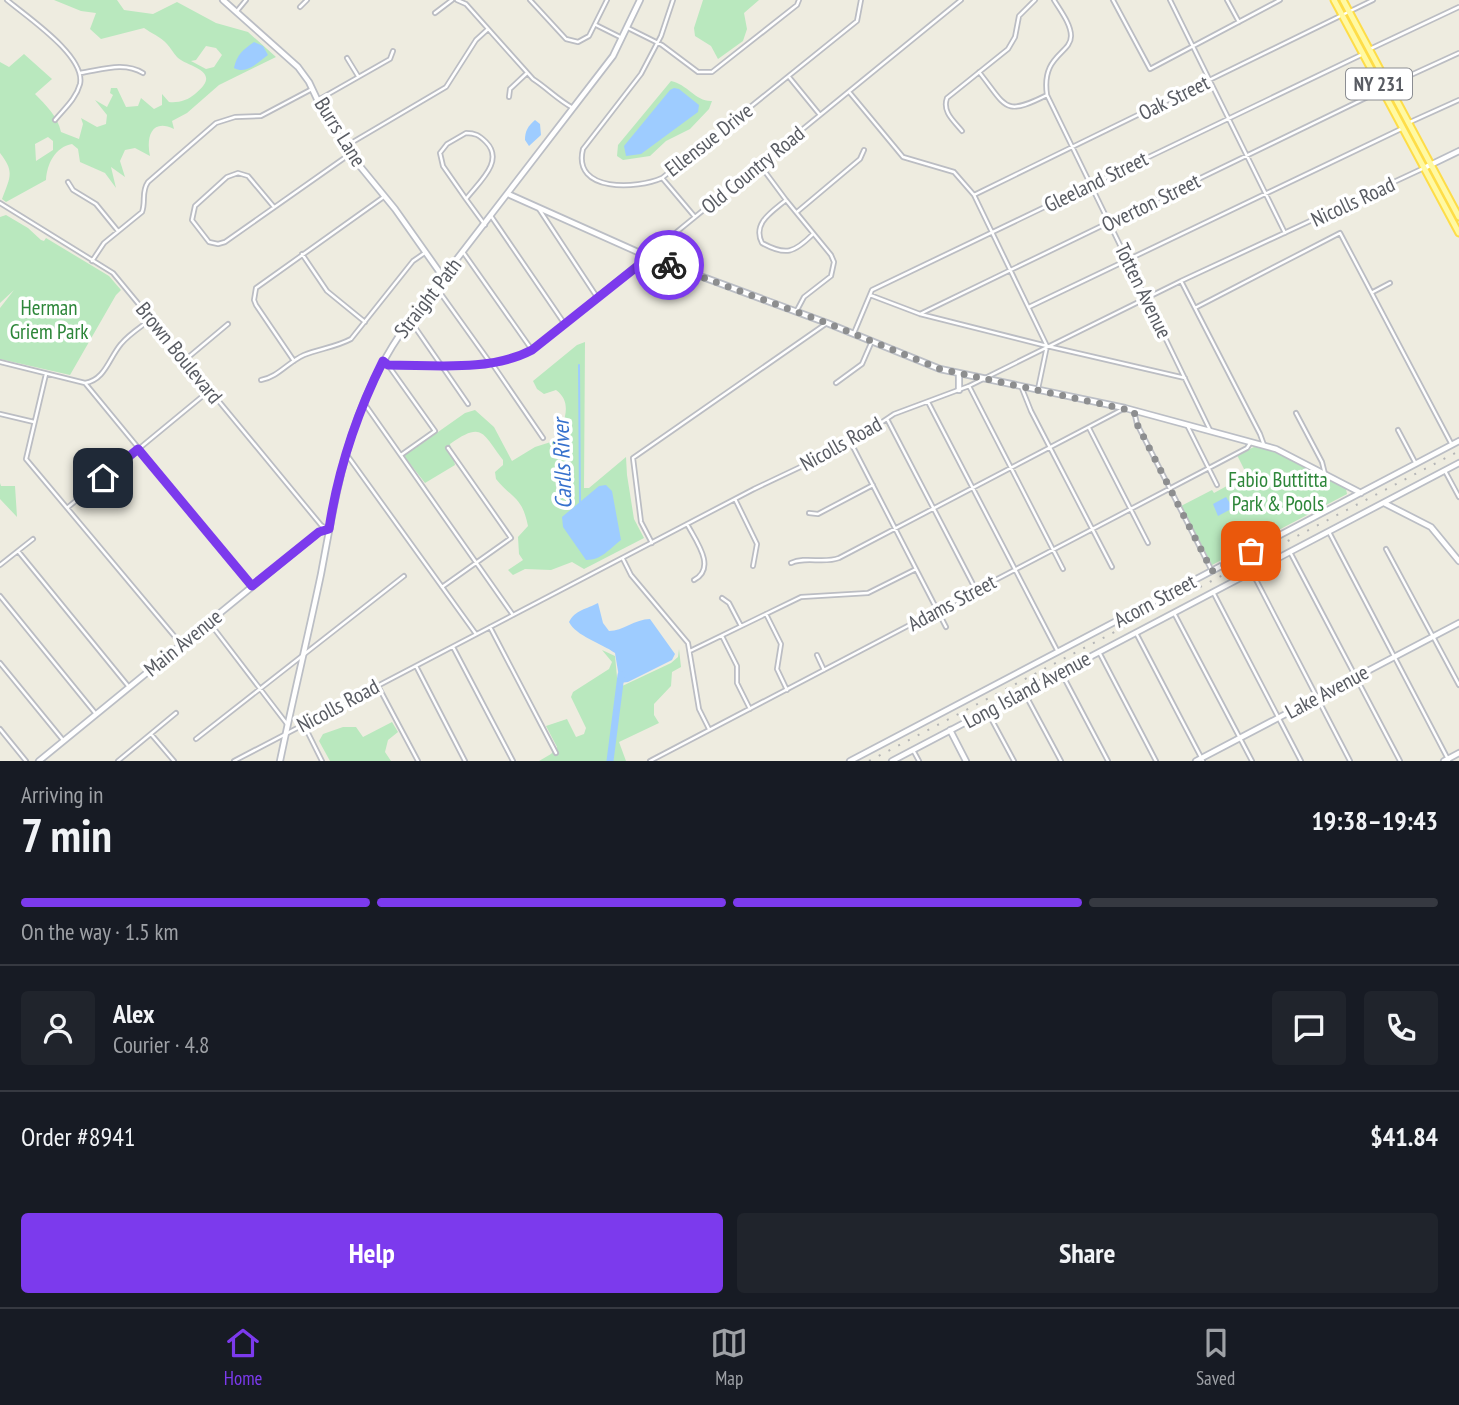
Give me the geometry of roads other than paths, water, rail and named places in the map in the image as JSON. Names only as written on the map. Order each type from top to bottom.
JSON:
[{"type":"main road","name":"NY 231","points":[[1334,0],[1347,14]]},
{"type":"main road","name":"NY 231","points":[[1343,0],[1382,90],[1459,233]]},
{"type":"main road","name":"NY 231","points":[[1366,52],[1389,85],[1459,216]]},
{"type":"street","points":[[7,0],[70,55],[80,73],[76,94],[55,120]]},
{"type":"street","name":"Burrs Lane","points":[[223,0],[299,67],[325,116],[350,154],[443,277]]},
{"type":"street","points":[[237,11],[246,0]]},
{"type":"street","points":[[300,7],[307,0]]},
{"type":"street","points":[[435,13],[452,0]]},
{"type":"street","points":[[457,0],[466,5],[527,73],[556,98],[573,108]]},
{"type":"street","points":[[530,0],[566,39],[572,42],[584,40],[596,24],[607,0]]},
{"type":"street","name":"Straight Path","points":[[280,761],[345,453],[363,402],[410,320],[613,56],[640,0]]},
{"type":"street","points":[[657,43],[673,0]]},
{"type":"street","points":[[628,29],[657,43],[698,72],[712,72],[799,0]]},
{"type":"street","name":"Ellensue Drive","points":[[657,43],[641,74],[588,142],[581,158],[586,173],[603,182],[638,186],[662,178],[857,21],[861,0]]},
{"type":"street","name":"Old Country Road","points":[[386,363],[441,365],[490,362],[519,356],[532,350],[961,0]]},
{"type":"street","points":[[962,131],[947,112],[947,98],[1013,43],[1019,16],[1035,0]]},
{"type":"street","points":[[979,72],[1002,101],[1012,107],[1019,108],[1047,95],[1046,75],[1049,65],[1069,44],[1071,37],[1070,28],[1055,0]]},
{"type":"street","points":[[1113,0],[1150,69],[1280,0]]},
{"type":"street","points":[[1170,0],[1285,233]]},
{"type":"street","points":[[1227,0],[1238,22]]},
{"type":"street","name":"Oak Street","points":[[974,195],[1373,0]]},
{"type":"street","name":"Gleeland Street","points":[[868,295],[872,290],[1459,7]]},
{"type":"street","points":[[596,24],[623,38]]},
{"type":"street","points":[[346,146],[446,87],[476,40],[488,29]]},
{"type":"street","points":[[318,100],[390,59],[393,51]]},
{"type":"street","points":[[1389,85],[1459,53]]},
{"type":"street","points":[[348,58],[359,76]]},
{"type":"street","points":[[80,73],[122,66],[134,67],[143,73]]},
{"type":"street","points":[[509,97],[510,89],[527,73]]},
{"type":"street","points":[[789,77],[820,116]]},
{"type":"street","points":[[92,261],[104,243],[142,212],[142,192],[148,182],[210,126],[228,118],[261,116],[312,89]]},
{"type":"street","name":"Overton Street","points":[[920,314],[1382,90]]},
{"type":"street","points":[[849,92],[903,158],[954,172],[974,195],[1047,346],[1038,389]]},
{"type":"street","name":"Totten Avenue","points":[[1047,95],[1212,433]]},
{"type":"street","points":[[1408,123],[1459,100]]},
{"type":"street","points":[[1029,307],[1403,128]]},
{"type":"street","points":[[466,198],[493,165],[492,149],[478,135],[472,133],[466,133],[447,144],[440,153],[443,166],[485,225]]},
{"type":"street","points":[[797,212],[860,159],[864,150]]},
{"type":"street","name":"Nicolls Road","points":[[234,761],[735,499],[850,443],[887,418],[969,386],[1181,281],[1459,151]]},
{"type":"street","points":[[275,207],[248,176],[238,173],[227,177],[195,206],[192,220],[204,239],[218,244],[225,242],[275,207],[350,154]]},
{"type":"street","points":[[761,165],[831,255],[834,270],[831,276],[800,302],[796,312]]},
{"type":"street","points":[[662,178],[695,217]]},
{"type":"street","points":[[68,182],[73,190],[96,204],[118,231]]},
{"type":"street","points":[[508,194],[649,257],[827,323],[940,369],[1125,408],[1212,433],[1263,444],[1361,493]]},
{"type":"street","points":[[294,361],[256,305],[254,293],[260,284],[385,197]]},
{"type":"street","points":[[786,200],[762,221],[759,229],[762,243],[784,253],[790,252],[813,234]]},
{"type":"street","name":"Brown Boulevard","points":[[0,203],[113,273],[321,525],[329,529]]},
{"type":"street","points":[[539,209],[598,298]]},
{"type":"street","points":[[491,216],[565,324]]},
{"type":"street","points":[[1195,308],[1340,233],[1452,445]]},
{"type":"street","points":[[261,380],[269,379],[294,361],[351,339],[413,261],[426,252]]},
{"type":"street","points":[[463,252],[532,350]]},
{"type":"street","points":[[302,254],[327,290],[365,322]]},
{"type":"street","points":[[1181,281],[1263,444]]},
{"type":"street","points":[[1373,292],[1390,283]]},
{"type":"street","points":[[436,286],[543,438]]},
{"type":"street","points":[[854,334],[868,295],[920,314],[1185,378]]},
{"type":"street","points":[[0,362],[85,383],[92,382],[101,375],[123,342],[151,319]]},
{"type":"street","points":[[410,320],[468,404]]},
{"type":"street","points":[[652,543],[641,522],[633,458],[827,323]]},
{"type":"street","points":[[185,360],[228,324]]},
{"type":"street","points":[[836,383],[862,364],[872,341]]},
{"type":"street","points":[[386,363],[435,431],[401,455]]},
{"type":"street","points":[[46,374],[26,459],[181,644]]},
{"type":"street","points":[[959,374],[959,390]]},
{"type":"street","points":[[85,383],[252,586]]},
{"type":"street","points":[[969,386],[1063,569]]},
{"type":"street","points":[[1021,386],[1112,567]]},
{"type":"street","points":[[67,508],[210,390]]},
{"type":"street","points":[[363,402],[513,615]]},
{"type":"street","points":[[928,402],[1058,652]]},
{"type":"street","points":[[791,563],[800,560],[833,560],[1125,408]]},
{"type":"street","points":[[1134,411],[1137,424],[1212,571]]},
{"type":"street","points":[[1296,413],[1322,462],[1325,474]]},
{"type":"street","points":[[0,414],[34,422]]},
{"type":"street","points":[[887,418],[976,590]]},
{"type":"street","points":[[1187,425],[1217,485]]},
{"type":"street","points":[[1088,427],[1148,543]]},
{"type":"street","points":[[1398,430],[1416,464]]},
{"type":"street","name":"Acorn Street","points":[[850,761],[1459,441]]},
{"type":"street","name":"Adams Street","points":[[650,761],[1170,489],[1247,448],[1251,442]]},
{"type":"street","points":[[850,443],[946,627]]},
{"type":"street","points":[[442,586],[511,538],[448,448]]},
{"type":"street","points":[[345,453],[476,634]]},
{"type":"street","name":"Long Island Avenue","points":[[891,761],[1459,463]]},
{"type":"street","points":[[1445,471],[1459,497]]},
{"type":"street","points":[[809,513],[818,514],[873,485]]},
{"type":"street","points":[[735,499],[757,544],[753,566]]},
{"type":"street","points":[[1384,503],[1431,527],[1459,561]]},
{"type":"street","points":[[687,524],[702,552],[705,564],[701,577],[694,580]]},
{"type":"street","name":"Main Avenue","points":[[39,761],[319,532],[329,529]]},
{"type":"street","points":[[1329,532],[1447,760],[1459,753]]},
{"type":"street","points":[[0,565],[33,539]]},
{"type":"street","points":[[1387,550],[1459,685]]},
{"type":"street","points":[[18,551],[129,687]]},
{"type":"street","points":[[1290,552],[1400,761]]},
{"type":"street","points":[[623,559],[631,575],[688,643],[699,709],[710,730]]},
{"type":"street","points":[[690,651],[801,597],[868,593],[916,569]]},
{"type":"street","points":[[1252,572],[1350,761]]},
{"type":"street","points":[[196,739],[404,576]]},
{"type":"street","points":[[1213,593],[1301,761]]},
{"type":"street","points":[[0,596],[96,714]]},
{"type":"street","points":[[722,598],[729,603],[741,626]]},
{"type":"street","points":[[1174,613],[1252,761]]},
{"type":"street","points":[[766,614],[781,645],[776,669],[787,690]]},
{"type":"street","points":[[209,622],[288,724]]},
{"type":"street","name":"Lake Avenue","points":[[1196,761],[1459,623]]},
{"type":"street","points":[[490,626],[556,753]]},
{"type":"street","points":[[1136,633],[1202,760]]},
{"type":"street","points":[[722,636],[737,666],[737,683],[750,709]]},
{"type":"street","points":[[453,646],[513,761]]},
{"type":"street","points":[[1099,652],[1156,761]]},
{"type":"street","points":[[817,655],[824,670]]},
{"type":"street","points":[[0,663],[63,740]]},
{"type":"street","points":[[415,666],[465,761]]},
{"type":"street","points":[[1061,672],[1108,761]]},
{"type":"street","points":[[378,686],[418,761]]},
{"type":"street","points":[[1024,692],[1061,761]]},
{"type":"street","points":[[987,711],[1014,761]]},
{"type":"street","points":[[118,761],[176,713]]},
{"type":"street","points":[[303,725],[323,761]]},
{"type":"street","points":[[0,729],[26,761]]},
{"type":"street","points":[[950,730],[966,761]]},
{"type":"street","points":[[151,734],[174,761]]},
{"type":"street","points":[[913,750],[919,761]]},
{"type":"water","points":[[254,42],[263,46],[268,55],[248,69],[234,68],[241,53]]},
{"type":"water","points":[[674,88],[699,105],[698,112],[641,154],[626,156],[624,146]]},
{"type":"water","points":[[535,120],[540,124],[541,135],[529,146],[525,140],[526,134]]},
{"type":"water","points":[[606,485],[612,491],[621,540],[601,556],[586,560],[563,527],[562,517],[599,486]]},
{"type":"water","points":[[1226,497],[1233,508],[1218,516],[1213,504]]},
{"type":"water","points":[[598,603],[603,623],[609,631],[650,619],[675,654],[672,660],[628,682],[620,683],[615,653],[583,635],[569,622],[578,612]]},
{"type":"waterway","name":"Carlls River","points":[[579,365],[580,504]]},
{"type":"waterway","name":"Carlls River","points":[[610,761],[621,675]]},
{"type":"railway","points":[[869,761],[1459,451]]},
{"type":"park label","name":"Herman Griem Park","points":[[49,320]]},
{"type":"park label","name":"Fabio Buttitta Park & Pools","points":[[1278,492]]}]
